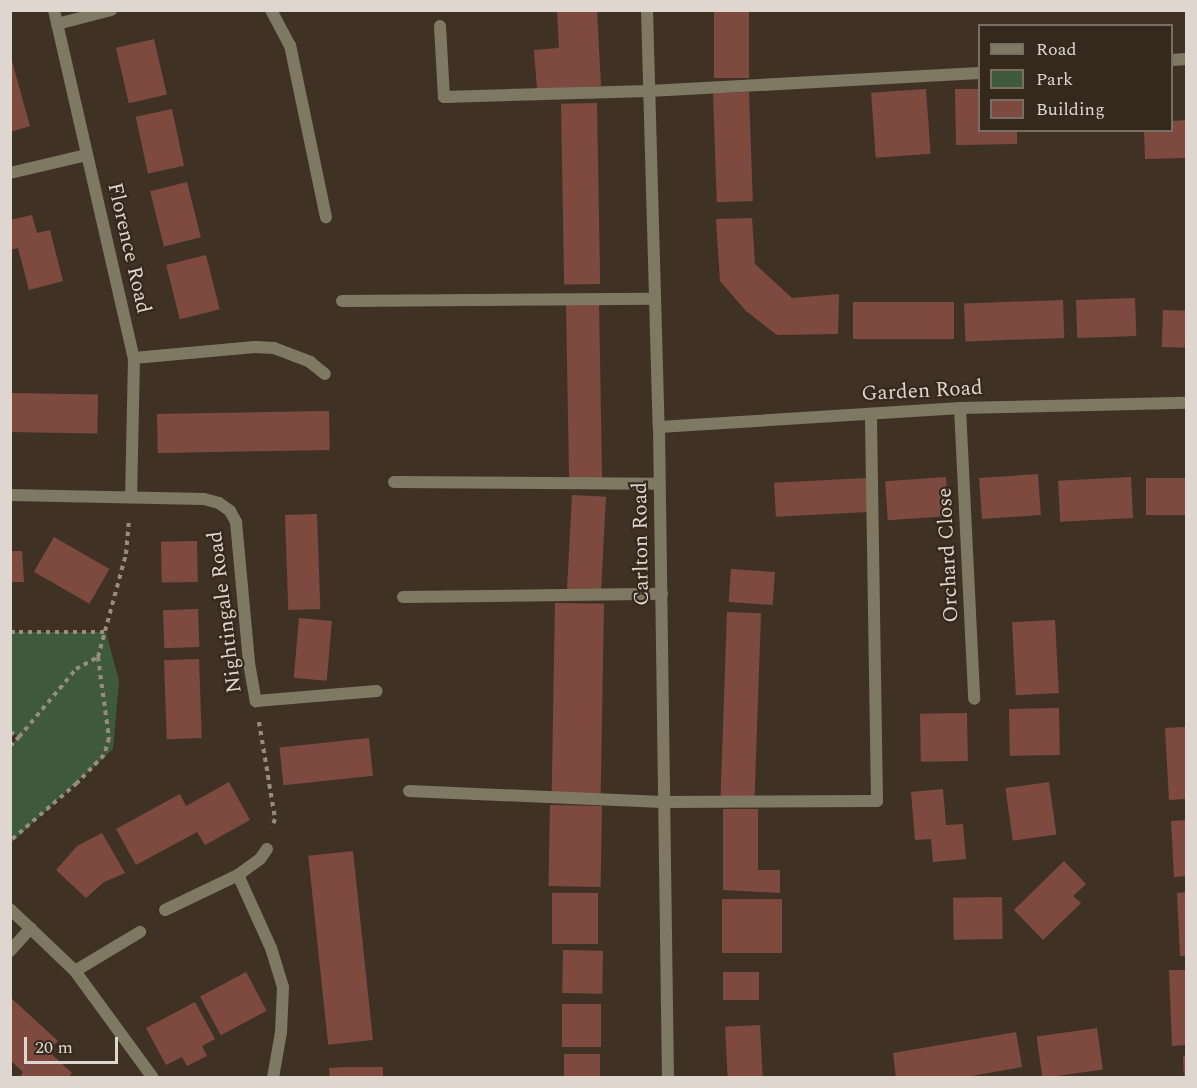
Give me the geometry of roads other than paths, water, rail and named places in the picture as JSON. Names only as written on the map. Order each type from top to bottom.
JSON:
[{"type":"street","name":"Florence Road","points":[[54,10],[134,358],[131,497]]},
{"type":"street","points":[[57,24],[111,10]]},
{"type":"street","points":[[271,10],[290,45],[326,217]]},
{"type":"street","name":"Carlton Road","points":[[647,10],[653,299],[659,427],[668,1077]]},
{"type":"street","points":[[440,26],[444,97],[649,91],[978,73]]},
{"type":"street","points":[[10,173],[87,155]]},
{"type":"street","points":[[342,301],[653,299]]},
{"type":"street","points":[[134,358],[255,347],[274,348],[310,362],[325,374]]},
{"type":"street","name":"Garden Road","points":[[659,427],[960,408],[1186,403]]},
{"type":"street","name":"Orchard Close","points":[[960,408],[974,699]]},
{"type":"street","points":[[409,791],[663,802],[877,801],[871,414]]},
{"type":"street","points":[[394,482],[658,484]]},
{"type":"street","name":"Nightingale Road","points":[[10,495],[131,497],[204,500],[219,503],[230,511],[236,522],[249,663],[256,701],[377,692]]},
{"type":"street","points":[[403,597],[662,594]]},
{"type":"street","points":[[165,910],[238,875],[260,859],[267,849]]},
{"type":"street","points":[[238,875],[271,948],[283,987],[281,1032],[273,1077]]},
{"type":"street","points":[[10,909],[75,971],[153,1077]]},
{"type":"street","points":[[10,951],[32,928]]},
{"type":"street","points":[[75,971],[140,932]]}]
